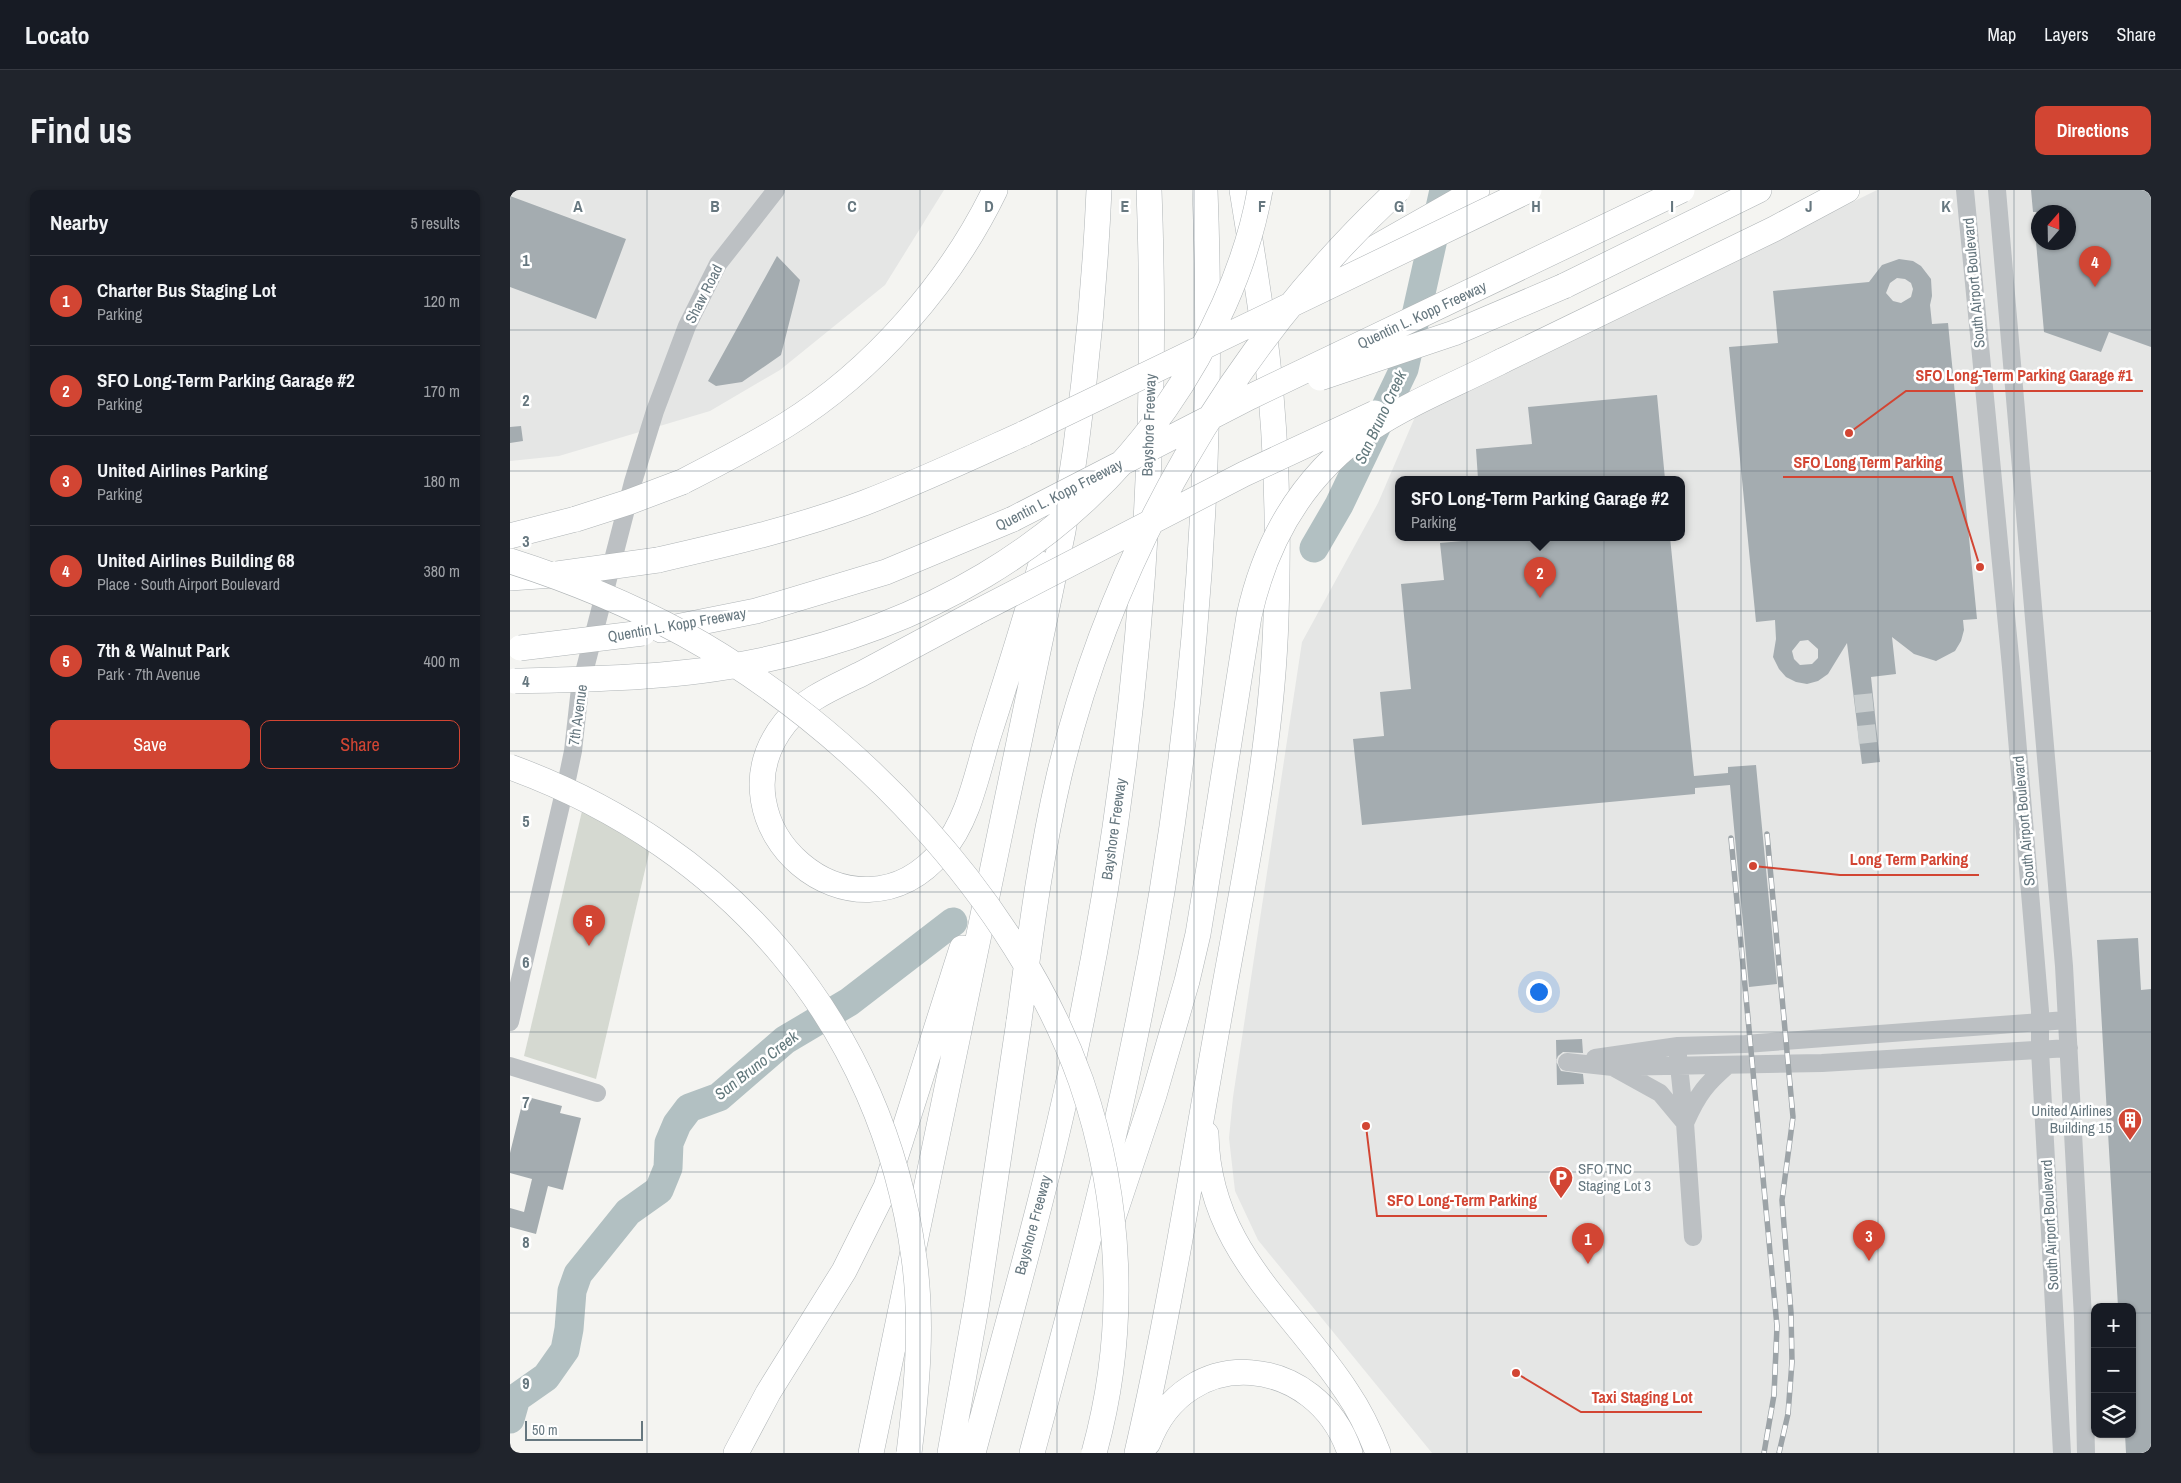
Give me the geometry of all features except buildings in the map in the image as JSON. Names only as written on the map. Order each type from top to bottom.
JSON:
[{"type":"highway","points":[[510,536],[576,519],[682,482],[737,454],[787,425],[826,396],[862,365],[896,333],[927,298],[953,262],[995,190]]},
{"type":"highway","points":[[871,1453],[1063,531],[1079,430],[1090,322],[1099,190]]},
{"type":"highway","name":"Bayshore Freeway","points":[[973,1453],[1039,1204],[1065,1097],[1090,975],[1119,800],[1136,653],[1147,491],[1151,348],[1149,190]]},
{"type":"highway","points":[[1032,1453],[1093,1223],[1133,1048],[1159,906],[1178,780],[1197,602],[1204,480],[1207,302],[1205,190]]},
{"type":"highway","points":[[1137,1453],[1156,1368],[1220,1013],[1263,753],[1271,688],[1276,612],[1276,486],[1273,420],[1263,328],[1242,190]]},
{"type":"highway","points":[[512,682],[654,675],[754,662],[824,644],[904,617],[950,596],[998,568],[1041,538],[1080,505],[1118,467],[1150,430],[1183,384],[1207,340],[1228,293],[1247,242],[1260,190]]},
{"type":"highway","points":[[950,1453],[977,1302],[1019,1021],[1038,878],[1060,774],[1090,669],[1132,564],[1186,457],[1219,403],[1288,306],[1352,235],[1398,190]]},
{"type":"highway","points":[[1129,382],[1398,236],[1477,190]]},
{"type":"highway","points":[[510,578],[553,575],[658,560],[760,535],[863,503],[912,484],[1025,433],[1530,190]]},
{"type":"highway","name":"Quentin L. Kopp Freeway","points":[[515,648],[643,634],[737,615],[821,593],[886,572],[1014,518],[1250,397],[1682,190]]},
{"type":"highway","points":[[1250,397],[1283,391],[1454,333],[1564,286],[1759,190]]},
{"type":"highway","points":[[1051,1382],[1121,1198],[1173,1032],[1198,934],[1255,586],[1276,534],[1292,508],[1326,466],[1371,428],[1502,361],[1774,229],[1847,190]]},
{"type":"highway","points":[[1090,322],[1068,448],[1046,550],[970,796],[954,835],[942,852],[927,866],[910,878],[890,886],[871,889],[852,888],[832,883],[813,875],[782,846],[772,827],[763,789],[764,770],[777,735],[786,721],[816,698],[975,613],[1180,506],[1362,419],[1502,361]]},
{"type":"highway","points":[[510,560],[593,590],[662,623],[735,665],[796,709],[873,774],[920,823],[964,876],[1007,936],[1038,987],[1068,1049],[1090,1112],[1105,1174],[1114,1242],[1116,1310],[1110,1378],[1094,1453]]},
{"type":"highway","points":[[510,767],[557,785],[602,807],[647,833],[693,865],[732,899],[769,938],[801,977],[833,1024],[875,1108],[893,1158],[906,1207],[914,1259],[918,1310],[918,1364],[908,1453]]},
{"type":"highway","points":[[736,1453],[768,1393],[844,1271],[886,1187],[960,953],[988,888]]},
{"type":"highway","points":[[1220,1013],[1209,1092],[1206,1133],[1209,1166],[1220,1211],[1234,1242],[1260,1282],[1346,1391],[1364,1422],[1378,1453]]},
{"type":"highway","points":[[1145,1453],[1159,1420],[1178,1397],[1205,1381],[1224,1374],[1247,1372],[1259,1372],[1283,1379],[1305,1391],[1333,1419],[1350,1453]]},
{"type":"street","name":"Shaw Road","points":[[655,411],[687,326],[718,264],[776,190]]},
{"type":"street","name":"South Airport Boulevard","points":[[1965,190],[2011,667],[2040,1021],[2062,1453]]},
{"type":"street","name":"South Airport Boulevard","points":[[1997,190],[2055,847],[2069,1048],[2083,1318],[2086,1453]]},
{"type":"street","name":"7th Avenue","points":[[510,1022],[568,775],[580,688],[633,482],[655,411]]},
{"type":"street","points":[[2067,1020],[1745,1044],[1678,1046],[1567,1062],[1613,1067],[1842,1063],[2069,1048]]},
{"type":"street","points":[[1678,1046],[1678,1066],[1686,1123],[1693,1237]]},
{"type":"street","points":[[1686,1123],[1695,1100],[1708,1082],[1728,1065]]},
{"type":"street","points":[[510,1066],[597,1094]]},
{"type":"street","points":[[1613,1067],[1660,1093],[1686,1123]]},
{"type":"shaded area","points":[[510,190],[944,190],[885,285],[780,370],[710,411],[559,456],[510,461]]},
{"type":"shaded area","points":[[1877,190],[2151,190],[2151,1453],[1432,1453],[1258,1240],[1235,1191],[1229,1138],[1233,1097],[1302,642],[1378,503],[1415,417]]},
{"type":"shaded area","points":[[587,790],[653,836],[596,1079],[524,1056]]},
{"type":"waterway","name":"San Bruno Creek","points":[[1314,548],[1339,505],[1404,369],[1444,190]]},
{"type":"waterway","name":"San Bruno Creek","points":[[510,1419],[516,1398],[546,1377],[565,1350],[572,1291],[578,1274],[628,1212],[659,1190],[668,1168],[669,1143],[677,1124],[689,1108],[719,1097],[785,1040],[849,1002],[953,922]]},
{"type":"tunnel","points":[[1855,704],[1874,702]]},
{"type":"tunnel","points":[[1858,735],[1877,733]]},
{"type":"railway","points":[[1767,834],[1793,1117],[1782,1200],[1791,1313],[1792,1362],[1788,1414],[1779,1453]]},
{"type":"railway","points":[[1731,838],[1777,1326],[1774,1395],[1764,1453]]},
{"type":"place","name":"United Airlines Building 68","points":[[2095,287]]},
{"type":"place","name":"SFO Long-Term Parking Garage #1","points":[[1849,433]]},
{"type":"place","name":"SFO Long Term Parking","points":[[1980,567]]},
{"type":"place","name":"SFO Long-Term Parking Garage #2","points":[[1540,598]]},
{"type":"place","name":"Long Term Parking","points":[[1753,866]]},
{"type":"place","name":"7th & Walnut Park","points":[[589,946]]},
{"type":"place","name":"SFO Long-Term Parking","points":[[1366,1126]]},
{"type":"place","name":"United Airlines Building 15","points":[[2130,1141]]},
{"type":"place","name":"SFO TNC Staging Lot 3","points":[[1561,1199]]},
{"type":"place","name":"United Airlines Parking","points":[[1869,1261]]},
{"type":"place","name":"Charter Bus Staging Lot","points":[[1588,1264]]},
{"type":"place","name":"Taxi Staging Lot","points":[[1516,1373]]}]
